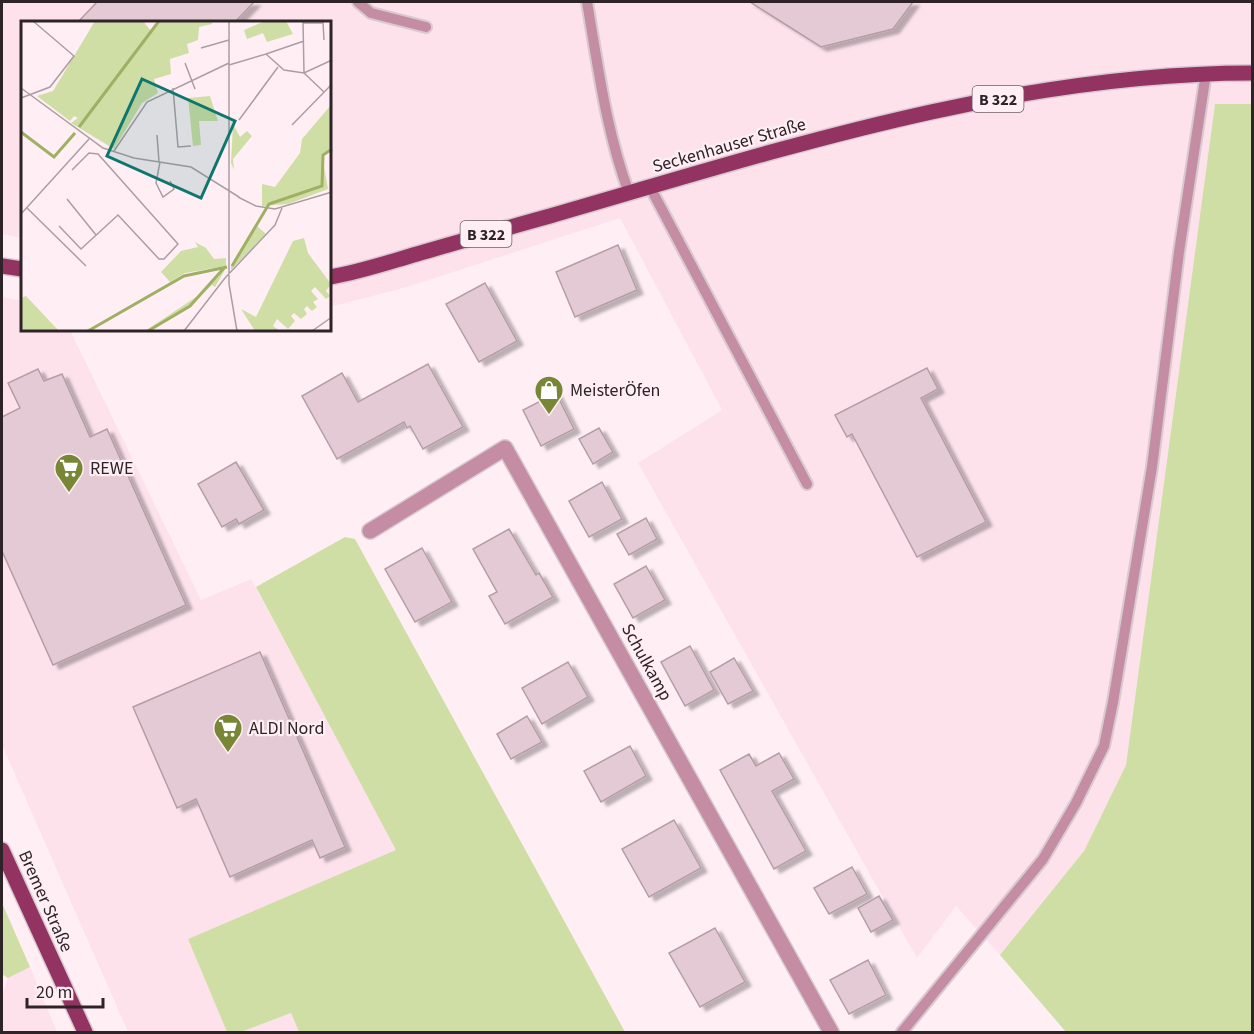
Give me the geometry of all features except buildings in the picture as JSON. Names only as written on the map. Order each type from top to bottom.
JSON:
[{"type":"main road","name":"Seckenhauser Straße","points":[[332,276],[832,136],[939,109],[1036,92],[1144,78],[1206,73]]},
{"type":"main road","name":"B 322","points":[[1206,73],[1252,73]]},
{"type":"main road","points":[[2,266],[21,269]]},
{"type":"main road","name":"Bremer Straße","points":[[2,850],[85,1032]]},
{"type":"street","name":"Schulkamp","points":[[370,531],[505,448],[831,1032]]},
{"type":"lane","points":[[358,2],[371,13],[394,21],[426,27]]},
{"type":"lane","points":[[587,2],[605,112],[620,169],[629,193]]},
{"type":"lane","points":[[902,1032],[1043,859],[1076,803],[1104,746],[1152,467],[1179,252],[1206,73]]},
{"type":"lane","points":[[650,187],[807,484]]},
{"type":"shaded area","points":[[2,2],[1252,2],[1252,104],[1215,104],[1126,765],[1084,851],[1000,955],[956,906],[917,958],[638,463],[722,410],[620,218],[407,287],[332,306],[332,21],[21,21],[21,238],[2,234]]},
{"type":"shaded area","points":[[2,297],[21,301],[21,332],[71,332],[201,600],[251,579],[397,850],[188,939],[227,1032],[128,1032],[2,745]]},
{"type":"shaded area","points":[[30,967],[57,1032],[2,1032],[2,995],[8,978]]},
{"type":"shaded area","points":[[291,1013],[299,1032],[241,1032]]},
{"type":"green space","points":[[1215,104],[1252,104],[1252,1032],[1066,1032],[1000,955],[1084,851],[1126,765]]},
{"type":"green space","points":[[345,537],[355,539],[625,1032],[299,1032],[291,1013],[241,1032],[227,1032],[188,939],[396,850],[256,587]]},
{"type":"green space","points":[[2,903],[30,967],[8,978],[2,974]]},
{"type":"place","name":"MeisterÖfen","points":[[549,416]]},
{"type":"place","name":"REWE","points":[[69,494]]},
{"type":"place","name":"ALDI Nord","points":[[228,754]]}]
